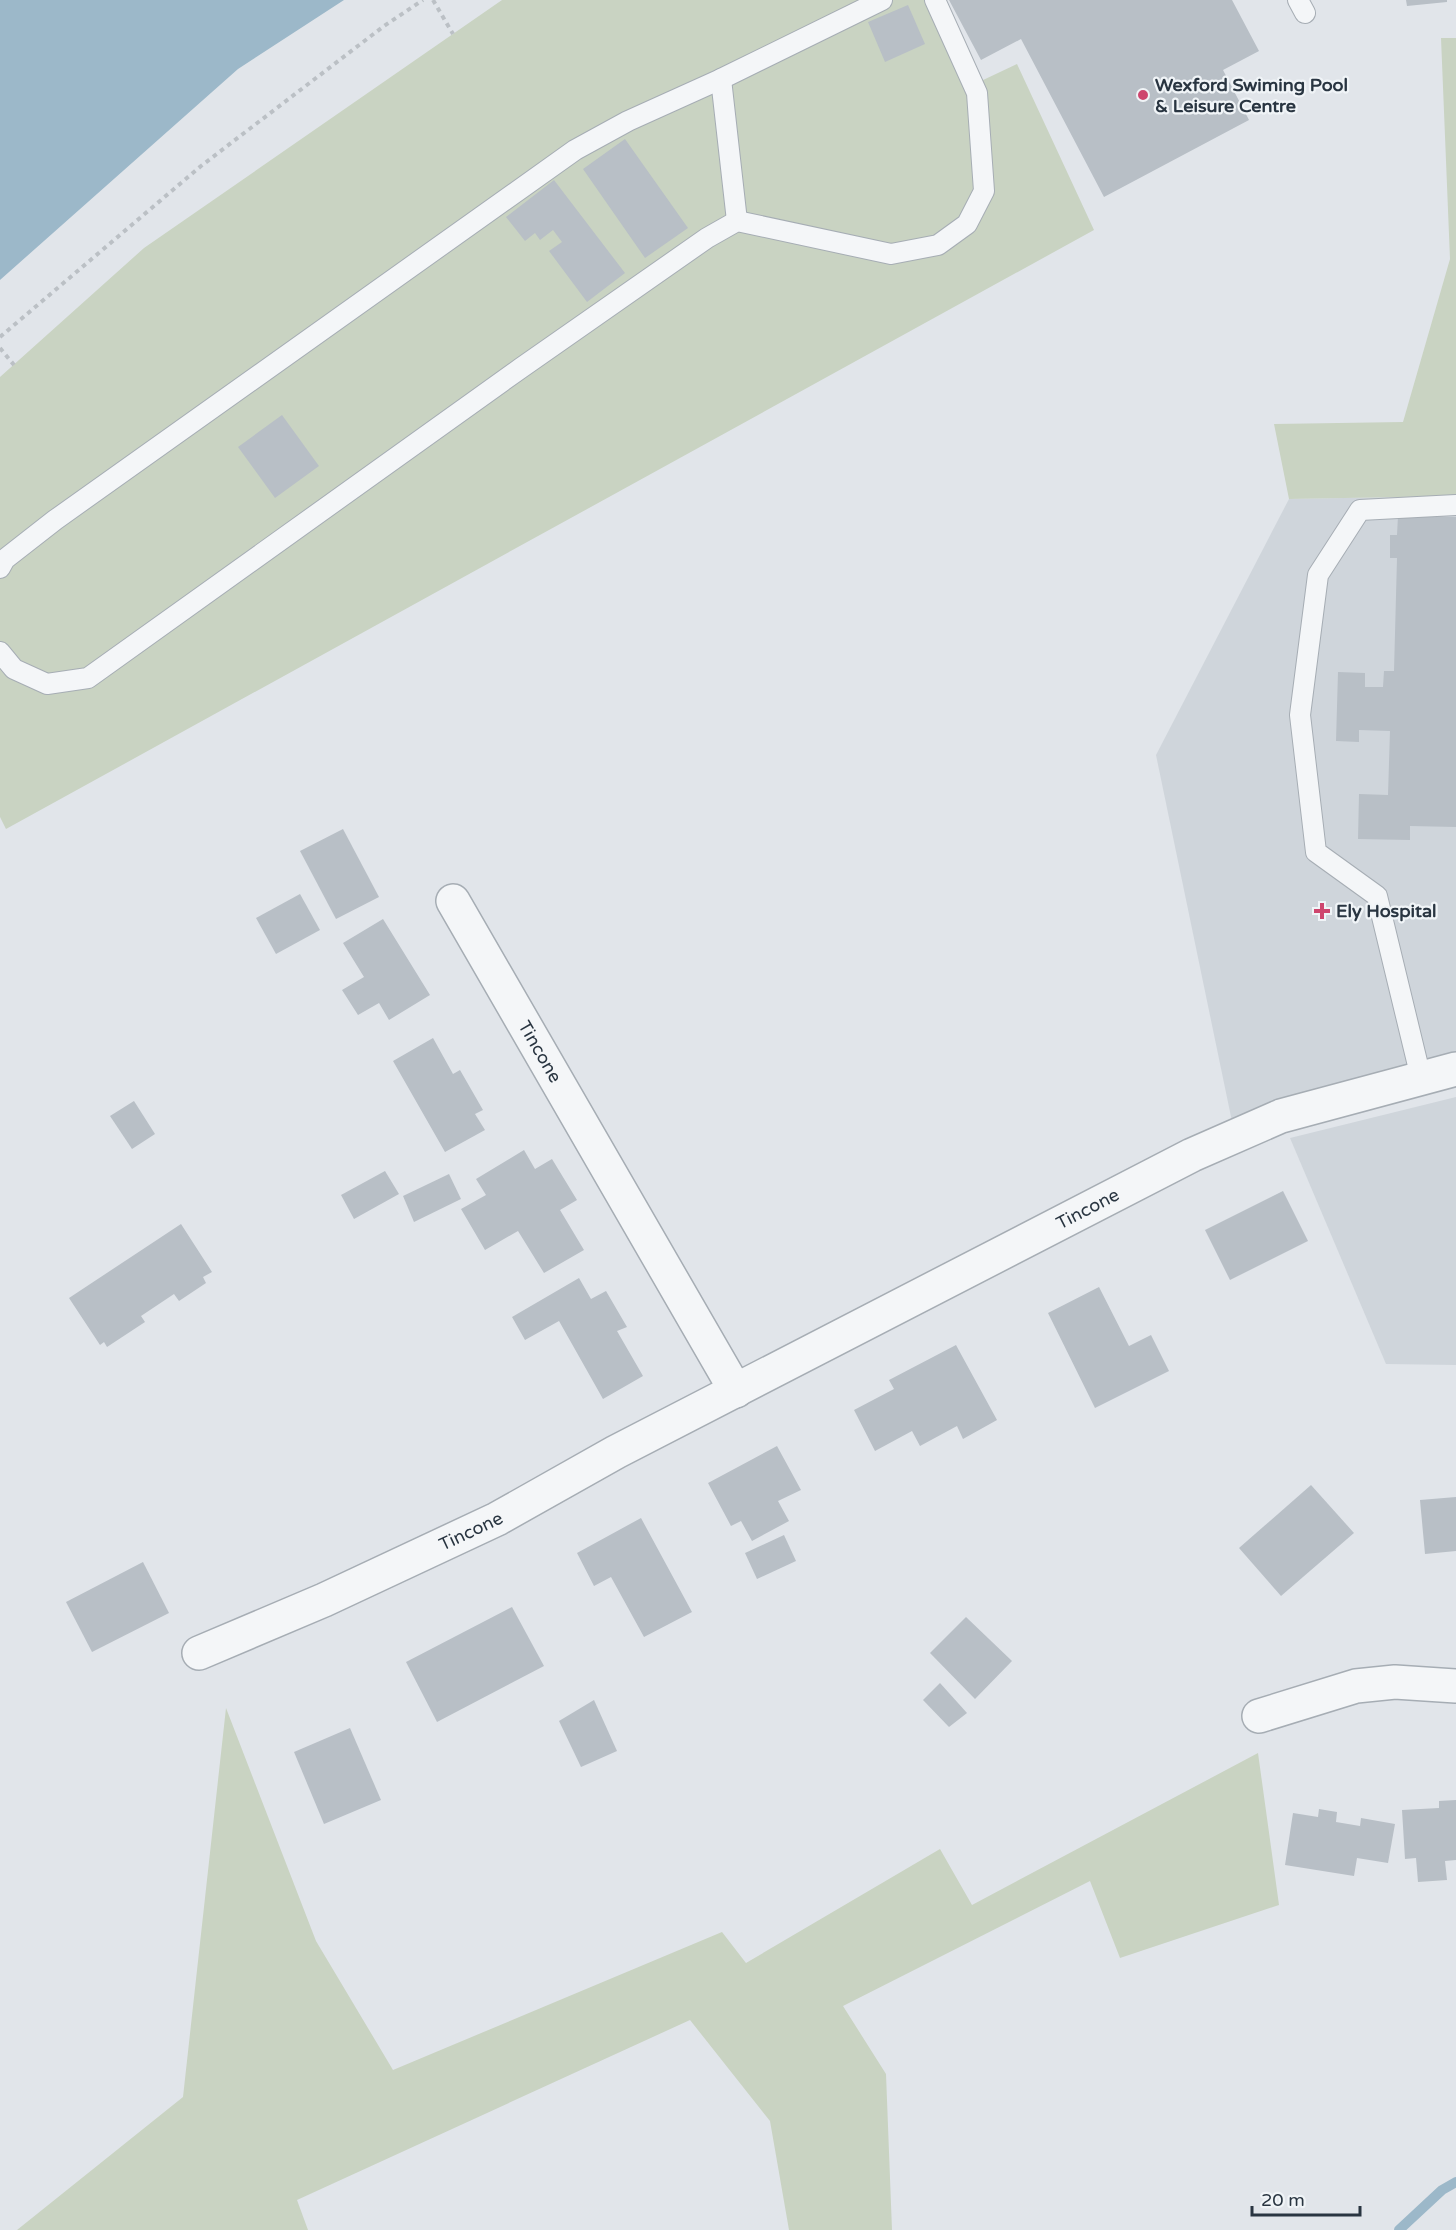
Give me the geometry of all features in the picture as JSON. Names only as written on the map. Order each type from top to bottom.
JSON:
[{"type":"street","name":"Tincone","points":[[453,901],[736,1391]]},
{"type":"street","name":"Tincone","points":[[199,1653],[324,1600],[497,1519],[616,1452],[1192,1155],[1281,1116],[1456,1069]]},
{"type":"street","points":[[1259,1716],[1356,1686],[1395,1682],[1456,1686]]},
{"type":"lane","points":[[0,568],[5,559],[55,520],[575,150],[628,121],[721,79],[882,0]]},
{"type":"lane","points":[[0,652],[14,669],[47,684],[88,678],[540,354],[707,238],[737,221],[891,254],[938,245],[967,224],[984,191],[977,93],[935,0]]},
{"type":"lane","points":[[721,79],[737,221]]},
{"type":"lane","points":[[1420,1078],[1377,896],[1316,852],[1300,715],[1318,575],[1360,510],[1456,505]]},
{"type":"path","points":[[0,337],[201,166],[384,26],[423,0]]},
{"type":"path","points":[[433,0],[453,34]]},
{"type":"path","points":[[0,348],[14,364]]},
{"type":"shaded area","name":"Ely Hospital","points":[[1456,496],[1456,1067],[1235,1136],[1156,755],[1289,499]]},
{"type":"shaded area","points":[[1456,1097],[1456,1365],[1386,1364],[1290,1138]]},
{"type":"green space","points":[[502,0],[941,0],[981,81],[1017,64],[1094,230],[6,829],[0,817],[0,377],[144,248]]},
{"type":"green space","points":[[1441,38],[1456,38],[1456,496],[1289,499],[1274,424],[1403,422],[1450,259]]},
{"type":"green space","points":[[226,1708],[316,1941],[393,2070],[722,1932],[746,1963],[940,1849],[972,1905],[1258,1753],[1279,1905],[1120,1958],[1090,1881],[843,2006],[886,2074],[892,2230],[789,2230],[770,2121],[690,2020],[297,2200],[308,2230],[17,2230],[183,2097]]},
{"type":"water","points":[[0,0],[344,0],[238,69],[0,280]]},
{"type":"building","name":"Wexford Swiming Pool & Leisure Centre","points":[[949,0],[1232,0],[1259,51],[1223,70],[1249,120],[1104,197],[1021,39],[981,60]]},
{"type":"building","points":[[1406,0],[1447,0],[1447,2],[1407,6]]},
{"type":"building","points":[[908,5],[925,44],[885,62],[868,22]]},
{"type":"building","points":[[625,139],[688,228],[645,258],[583,169]]},
{"type":"building","points":[[554,180],[625,273],[587,302],[549,251],[562,242],[553,230],[540,240],[535,233],[525,241],[506,217]]},
{"type":"building","points":[[282,415],[319,466],[275,498],[238,447]]},
{"type":"building","points":[[1398,516],[1456,517],[1456,827],[1410,826],[1410,840],[1358,839],[1359,794],[1388,795],[1390,731],[1359,730],[1359,742],[1336,741],[1338,672],[1365,673],[1365,687],[1383,687],[1384,671],[1394,671],[1397,558],[1390,558],[1390,535],[1397,535]]},
{"type":"building","points":[[343,829],[379,897],[336,919],[300,851]]},
{"type":"building","points":[[300,894],[320,930],[276,954],[256,918]]},
{"type":"building","points":[[383,919],[430,995],[389,1020],[379,1003],[358,1015],[342,990],[364,977],[343,943]]},
{"type":"building","points":[[433,1038],[453,1074],[460,1070],[483,1110],[475,1114],[485,1130],[445,1152],[393,1061]]},
{"type":"building","points":[[134,1101],[155,1134],[132,1149],[110,1116]]},
{"type":"building","points":[[524,1150],[535,1169],[552,1159],[577,1200],[560,1210],[584,1250],[544,1273],[518,1231],[485,1250],[461,1209],[486,1195],[476,1179]]},
{"type":"building","points":[[385,1171],[399,1194],[354,1219],[341,1195]]},
{"type":"building","points":[[449,1174],[461,1199],[414,1222],[403,1196]]},
{"type":"building","points":[[1283,1191],[1308,1241],[1230,1280],[1205,1230]]},
{"type":"building","points":[[181,1224],[212,1272],[203,1277],[206,1283],[179,1301],[174,1294],[141,1316],[145,1322],[107,1347],[104,1342],[100,1345],[69,1298]]},
{"type":"building","points":[[579,1278],[591,1299],[606,1291],[627,1327],[617,1331],[643,1376],[603,1399],[559,1321],[525,1340],[512,1317]]},
{"type":"building","points":[[1099,1287],[1129,1346],[1151,1335],[1169,1371],[1095,1408],[1048,1313]]},
{"type":"building","points":[[956,1345],[997,1420],[963,1439],[957,1426],[920,1446],[912,1431],[875,1451],[854,1410],[894,1389],[889,1380]]},
{"type":"building","points":[[777,1446],[801,1490],[778,1501],[789,1521],[752,1541],[741,1521],[731,1526],[708,1483]]},
{"type":"building","points":[[1311,1485],[1354,1533],[1281,1596],[1239,1548]]},
{"type":"building","points":[[1456,1497],[1456,1551],[1425,1554],[1420,1500]]},
{"type":"building","points":[[641,1518],[692,1612],[644,1637],[611,1577],[594,1586],[577,1553]]},
{"type":"building","points":[[784,1535],[796,1561],[757,1579],[745,1553]]},
{"type":"building","points":[[143,1562],[169,1613],[92,1652],[66,1602]]},
{"type":"building","points":[[512,1607],[544,1666],[437,1722],[406,1662]]},
{"type":"building","points":[[966,1617],[1012,1661],[975,1699],[930,1653]]},
{"type":"building","points":[[940,1683],[967,1713],[949,1727],[923,1700]]},
{"type":"building","points":[[594,1700],[617,1751],[581,1767],[559,1721]]},
{"type":"building","points":[[350,1728],[381,1800],[324,1824],[294,1752]]},
{"type":"building","points":[[1456,1800],[1456,1860],[1445,1861],[1447,1880],[1418,1882],[1416,1858],[1405,1859],[1402,1810],[1439,1808],[1439,1801]]},
{"type":"building","points":[[1319,1809],[1337,1812],[1336,1822],[1360,1826],[1361,1818],[1395,1824],[1388,1863],[1357,1858],[1354,1876],[1285,1865],[1293,1813],[1318,1817]]},
{"type":"waterway","points":[[1399,2230],[1442,2190],[1456,2182]]},
{"type":"place","name":"Wexford Swiming Pool & Leisure Centre","points":[[1143,95]]},
{"type":"place","name":"Ely Hospital","points":[[1322,911]]}]
